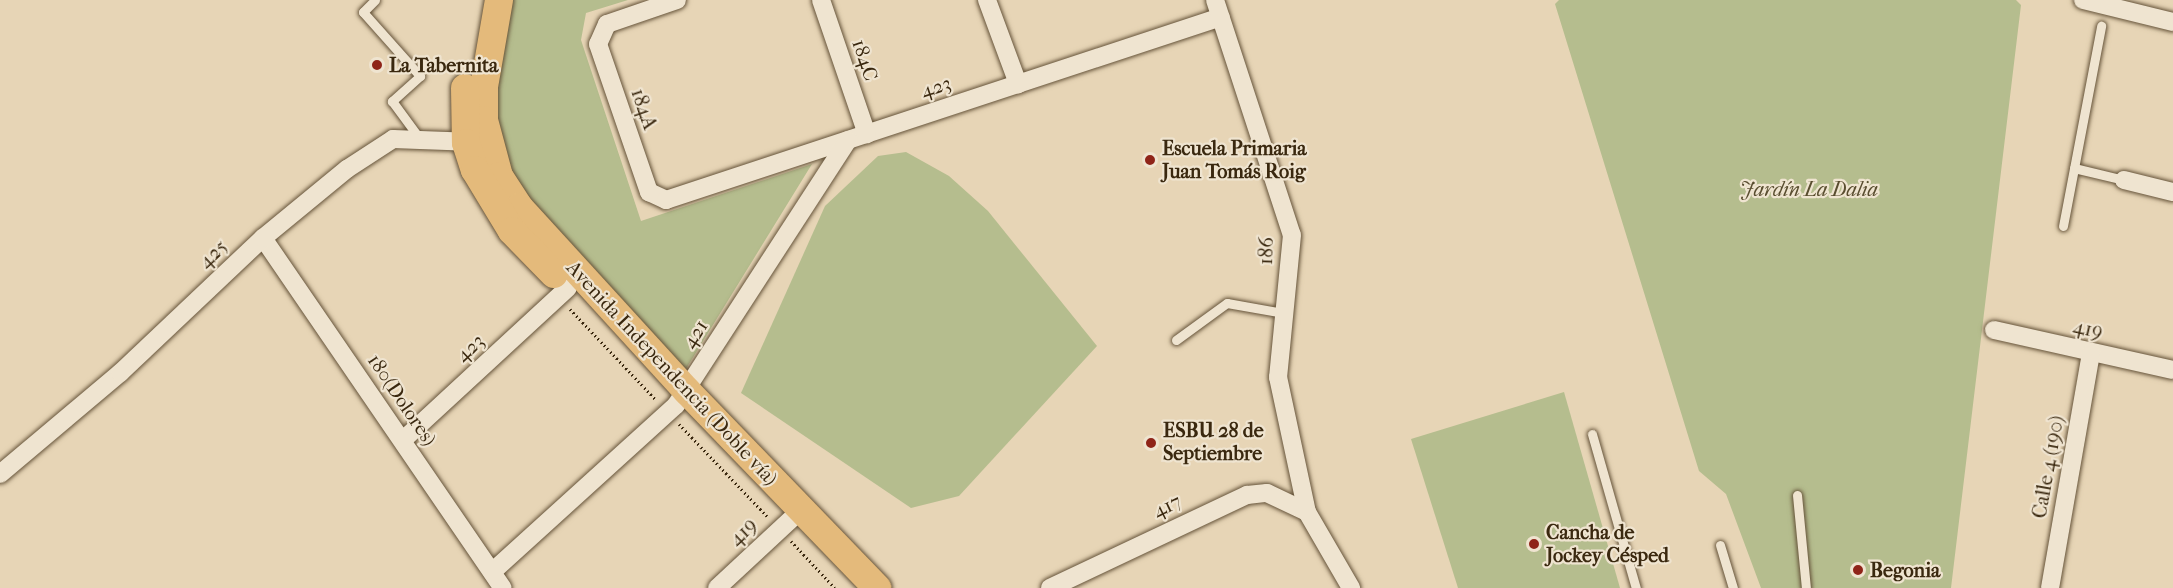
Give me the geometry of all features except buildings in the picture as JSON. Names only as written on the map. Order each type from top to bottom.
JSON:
[{"type":"main road","points":[[478,142],[466,80],[480,0]]},
{"type":"main road","points":[[478,142],[484,87],[499,0]]},
{"type":"main road","name":"Avenida Independencia (Doble vía)","points":[[478,142],[475,170],[498,211],[563,293],[789,520],[850,588]]},
{"type":"main road","name":"Avenida Independencia (Doble vía)","points":[[478,142],[519,207],[676,406]]},
{"type":"main road","name":"Avenida Independencia (Doble vía)","points":[[789,520],[877,588]]},
{"type":"street","name":"184C","points":[[821,0],[867,134]]},
{"type":"street","points":[[987,0],[1018,84]]},
{"type":"street","points":[[2083,0],[2173,22]]},
{"type":"street","name":"184A","points":[[665,2],[607,24],[598,45],[649,192],[666,200]]},
{"type":"street","name":"423","points":[[666,200],[1018,84],[1218,8]]},
{"type":"street","name":"186","points":[[1218,8],[1292,235],[1278,377],[1307,512],[1352,588]]},
{"type":"street","name":"425","points":[[0,474],[120,373],[263,238],[347,169],[393,139],[478,142]]},
{"type":"street","name":"421","points":[[492,572],[676,406],[848,140]]},
{"type":"street","points":[[2124,180],[2173,192]]},
{"type":"street","name":"180(Dolores)","points":[[263,238],[503,588]]},
{"type":"street","name":"423","points":[[403,440],[563,293]]},
{"type":"street","name":"419","points":[[1994,330],[2173,370]]},
{"type":"street","name":"Calle 4 (190)","points":[[2050,588],[2091,353]]},
{"type":"street","name":"417","points":[[1050,588],[1247,495],[1267,493],[1307,512]]},
{"type":"street","name":"419","points":[[717,588],[789,520]]},
{"type":"lane","points":[[375,0],[363,12],[420,76],[392,101],[422,141]]},
{"type":"lane","points":[[2063,226],[2101,26]]},
{"type":"lane","points":[[2074,168],[2124,180]]},
{"type":"lane","points":[[1176,340],[1227,303],[1284,313]]},
{"type":"lane","points":[[1592,434],[1636,588]]},
{"type":"lane","points":[[1797,495],[1806,588]]},
{"type":"lane","points":[[1720,545],[1733,588]]},
{"type":"path","points":[[563,293],[789,520],[835,588]]},
{"type":"green space","points":[[509,0],[628,0],[586,13],[581,40],[641,221],[812,164],[684,372],[520,195],[500,156],[491,94]]},
{"type":"green space","name":"Jardín La Dalia","points":[[1559,0],[2016,0],[2021,5],[1951,588],[1761,588],[1726,494],[1699,471],[1555,4]]},
{"type":"green space","points":[[906,152],[949,176],[988,211],[1097,346],[959,496],[911,508],[741,393],[825,206],[878,156]]},
{"type":"green space","points":[[1564,392],[1620,588],[1458,588],[1411,439]]},
{"type":"place","name":"La Tabernita","points":[[377,65]]},
{"type":"place","name":"Escuela Primaria Juan Tomás Roig","points":[[1150,160]]},
{"type":"place","name":"ESBU 28 de Septiembre","points":[[1151,443]]},
{"type":"place","name":"Cancha de Jockey Césped","points":[[1534,544]]},
{"type":"place","name":"Begonia","points":[[1858,570]]}]
